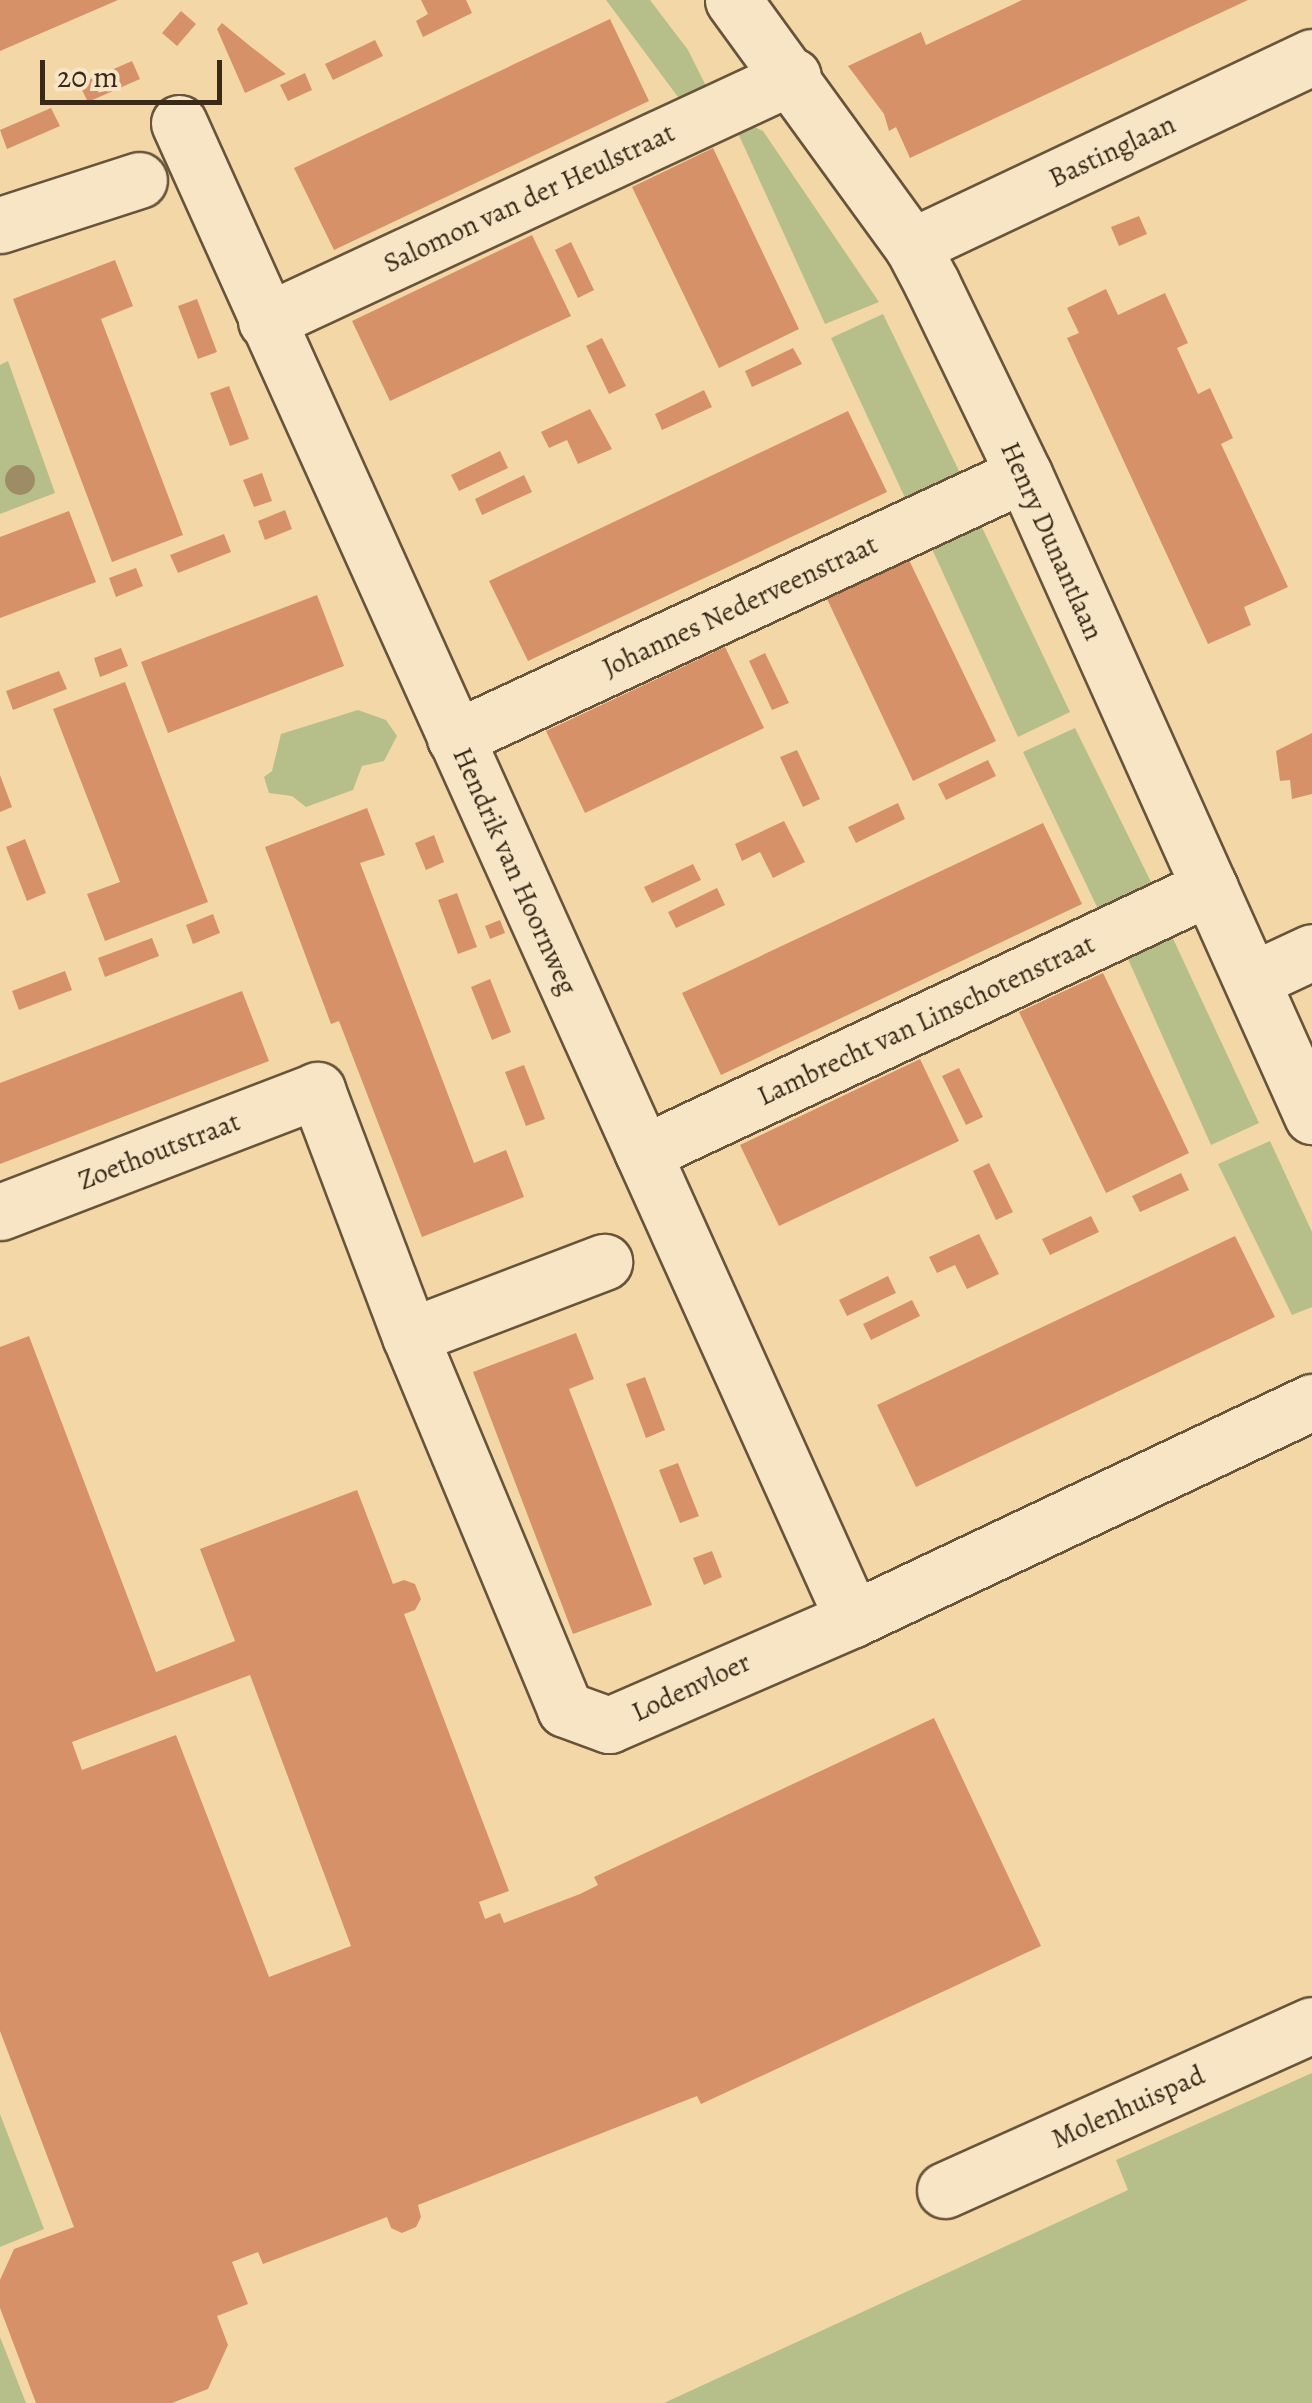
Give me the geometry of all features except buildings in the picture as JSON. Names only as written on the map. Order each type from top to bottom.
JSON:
[{"type":"street","name":"Henry Dunantlaan","points":[[733,0],[912,246],[1024,474],[1121,698],[1312,1116]]},
{"type":"street","name":"Bastinglaan","points":[[912,246],[1312,57]]},
{"type":"street","name":"Salomon van der Heulstraat","points":[[266,321],[792,76]]},
{"type":"street","name":"Hendrik van Hoornweg","points":[[179,123],[853,1618]]},
{"type":"street","points":[[0,225],[139,180]]},
{"type":"street","name":"Johannes Nederveenstraat","points":[[455,738],[1024,474]]},
{"type":"street","name":"Lambrecht van Linschotenstraat","points":[[643,1153],[1210,887]]},
{"type":"street","points":[[1252,980],[1312,952]]},
{"type":"street","name":"Zoethoutstraat","points":[[0,1212],[318,1090]]},
{"type":"street","name":"Lodenvloer","points":[[318,1090],[410,1336],[565,1709],[609,1724],[853,1618],[1312,1402]]},
{"type":"street","points":[[410,1336],[604,1262]]},
{"type":"street","name":"Molenhuispad","points":[[945,2190],[1312,2025]]},
{"type":"green space","points":[[606,0],[650,0],[688,50],[708,90],[681,101]]},
{"type":"green space","points":[[750,125],[763,131],[879,302],[825,324],[737,131]]},
{"type":"green space","points":[[883,314],[961,475],[906,500],[831,338]]},
{"type":"green space","points":[[8,361],[55,493],[0,514],[0,365]]},
{"type":"green space","points":[[977,517],[1070,712],[1018,737],[927,538]]},
{"type":"green space","points":[[358,710],[386,720],[397,736],[384,761],[362,766],[353,790],[306,807],[292,796],[269,793],[264,777],[272,771],[281,734]]},
{"type":"green space","points":[[1075,728],[1153,886],[1099,911],[1023,752]]},
{"type":"green space","points":[[1169,930],[1259,1123],[1211,1145],[1124,950]]},
{"type":"green space","points":[[1270,1141],[1312,1232],[1312,1307],[1292,1315],[1218,1164]]},
{"type":"green space","points":[[1312,2073],[1312,2403],[664,2403],[1128,2190],[1116,2160]]},
{"type":"green space","points":[[0,2114],[44,2229],[0,2247]]},
{"type":"green space","points":[[0,2337],[26,2403],[0,2403]]}]
